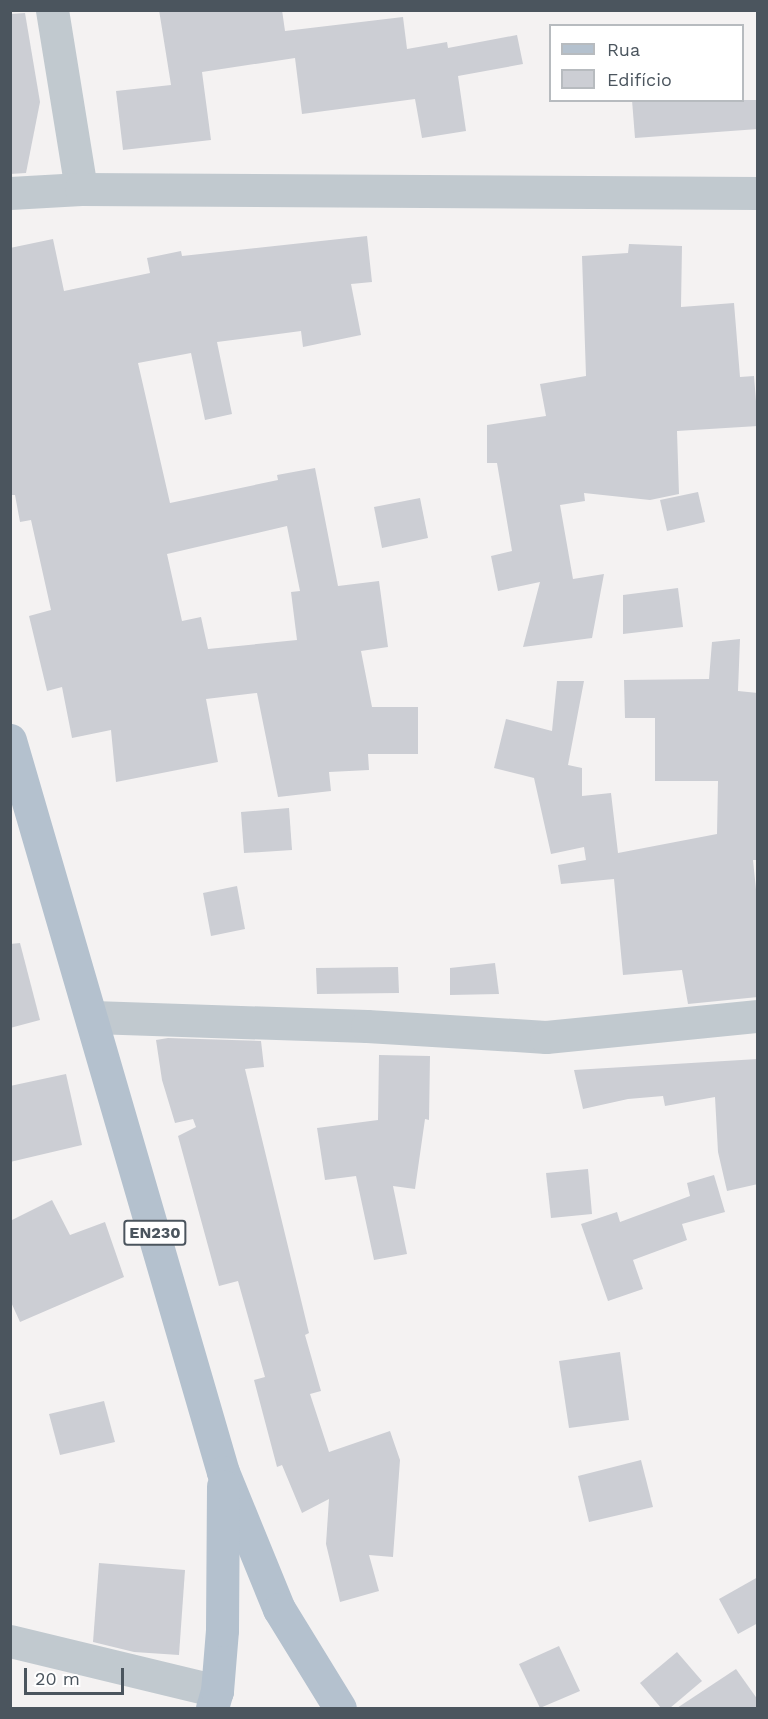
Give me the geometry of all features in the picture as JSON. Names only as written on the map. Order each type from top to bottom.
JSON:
[{"type":"main road","name":"EN230","points":[[10,740],[93,1017],[223,1472],[279,1609],[340,1708]]},
{"type":"main road","points":[[214,1700],[222,1630],[223,1472]]},
{"type":"street","points":[[51,10],[81,189]]},
{"type":"street","points":[[10,193],[81,189],[758,193]]},
{"type":"street","points":[[93,1017],[367,1026],[546,1037],[758,1016]]},
{"type":"street","points":[[10,1641],[214,1700]]},
{"type":"building","points":[[159,10],[282,10],[285,31],[403,17],[407,49],[447,42],[448,48],[517,35],[523,64],[458,76],[466,131],[422,138],[415,99],[302,114],[295,58],[202,72],[211,140],[123,150],[116,91],[171,85]]},
{"type":"building","points":[[25,13],[40,102],[26,173],[10,174],[10,14]]},
{"type":"building","points":[[758,100],[758,129],[635,138],[632,102]]},
{"type":"building","points":[[367,236],[372,282],[351,284],[361,335],[303,347],[301,331],[217,342],[232,414],[205,420],[191,353],[138,363],[170,503],[278,480],[277,475],[315,468],[338,586],[379,581],[388,647],[361,651],[372,707],[418,707],[418,754],[368,754],[369,770],[329,772],[331,791],[278,797],[257,693],[206,699],[218,762],[116,782],[111,730],[72,738],[62,687],[47,691],[29,616],[51,610],[31,520],[20,522],[15,495],[10,495],[10,248],[53,239],[64,291],[150,273],[147,258],[181,251],[182,256]],"holes":[[[287,526],[300,591],[291,592],[297,640],[208,649],[201,617],[182,621],[167,554]]]},
{"type":"building","points":[[629,244],[682,246],[681,307],[734,303],[740,377],[754,376],[758,426],[677,431],[679,494],[650,500],[584,493],[585,501],[560,505],[573,579],[604,574],[592,638],[523,647],[540,582],[498,591],[491,556],[512,551],[497,463],[487,463],[487,425],[546,416],[540,384],[586,376],[582,256],[628,253]]},
{"type":"building","points":[[698,492],[705,522],[667,531],[660,500]]},
{"type":"building","points":[[420,498],[428,538],[382,548],[374,507]]},
{"type":"building","points":[[678,588],[683,627],[623,634],[623,595]]},
{"type":"building","points":[[740,639],[738,691],[758,693],[758,860],[753,860],[758,909],[758,997],[688,1004],[682,970],[623,975],[614,879],[561,884],[558,865],[586,860],[584,847],[551,854],[534,778],[494,768],[506,719],[552,731],[557,681],[584,681],[568,765],[582,768],[582,796],[611,793],[618,853],[717,834],[718,781],[655,781],[655,718],[625,718],[624,680],[709,679],[712,642]]},
{"type":"building","points":[[289,808],[292,850],[244,853],[241,812]]},
{"type":"building","points":[[237,886],[245,929],[211,936],[203,893]]},
{"type":"building","points":[[20,943],[40,1020],[10,1028],[10,944]]},
{"type":"building","points":[[495,963],[499,994],[450,995],[450,968]]},
{"type":"building","points":[[398,967],[399,993],[317,994],[316,968]]},
{"type":"building","points":[[168,1038],[261,1041],[264,1067],[245,1069],[309,1333],[305,1335],[321,1391],[310,1394],[329,1452],[390,1431],[400,1460],[393,1557],[369,1555],[379,1591],[340,1602],[326,1544],[329,1499],[302,1513],[282,1465],[277,1467],[254,1380],[265,1377],[238,1281],[219,1286],[178,1136],[196,1127],[193,1119],[175,1123],[162,1080],[156,1040]]},
{"type":"building","points":[[379,1055],[430,1056],[429,1120],[425,1119],[415,1189],[393,1186],[407,1254],[374,1260],[356,1176],[325,1180],[317,1128],[378,1120]]},
{"type":"building","points":[[758,1059],[758,1184],[727,1191],[718,1152],[715,1097],[665,1106],[663,1096],[628,1099],[583,1109],[574,1070]]},
{"type":"building","points":[[66,1074],[82,1145],[10,1162],[10,1086]]},
{"type":"building","points":[[588,1169],[592,1214],[551,1218],[546,1173]]},
{"type":"building","points":[[714,1175],[725,1212],[682,1224],[687,1240],[633,1260],[643,1289],[608,1301],[581,1224],[617,1212],[620,1222],[690,1196],[687,1183]]},
{"type":"building","points":[[52,1200],[70,1235],[105,1222],[124,1277],[20,1322],[10,1300],[10,1221]]},
{"type":"building","points":[[620,1352],[629,1420],[569,1428],[559,1361]]},
{"type":"building","points":[[104,1401],[115,1442],[60,1455],[49,1414]]},
{"type":"building","points":[[641,1460],[653,1507],[589,1522],[578,1476]]},
{"type":"building","points":[[99,1563],[185,1570],[179,1655],[134,1652],[93,1642]]},
{"type":"building","points":[[758,1577],[758,1623],[738,1634],[719,1599]]},
{"type":"building","points":[[559,1646],[580,1691],[540,1708],[519,1664]]},
{"type":"building","points":[[677,1652],[702,1681],[670,1708],[661,1708],[640,1683]]},
{"type":"building","points":[[736,1669],[758,1700],[758,1708],[677,1708]]}]
